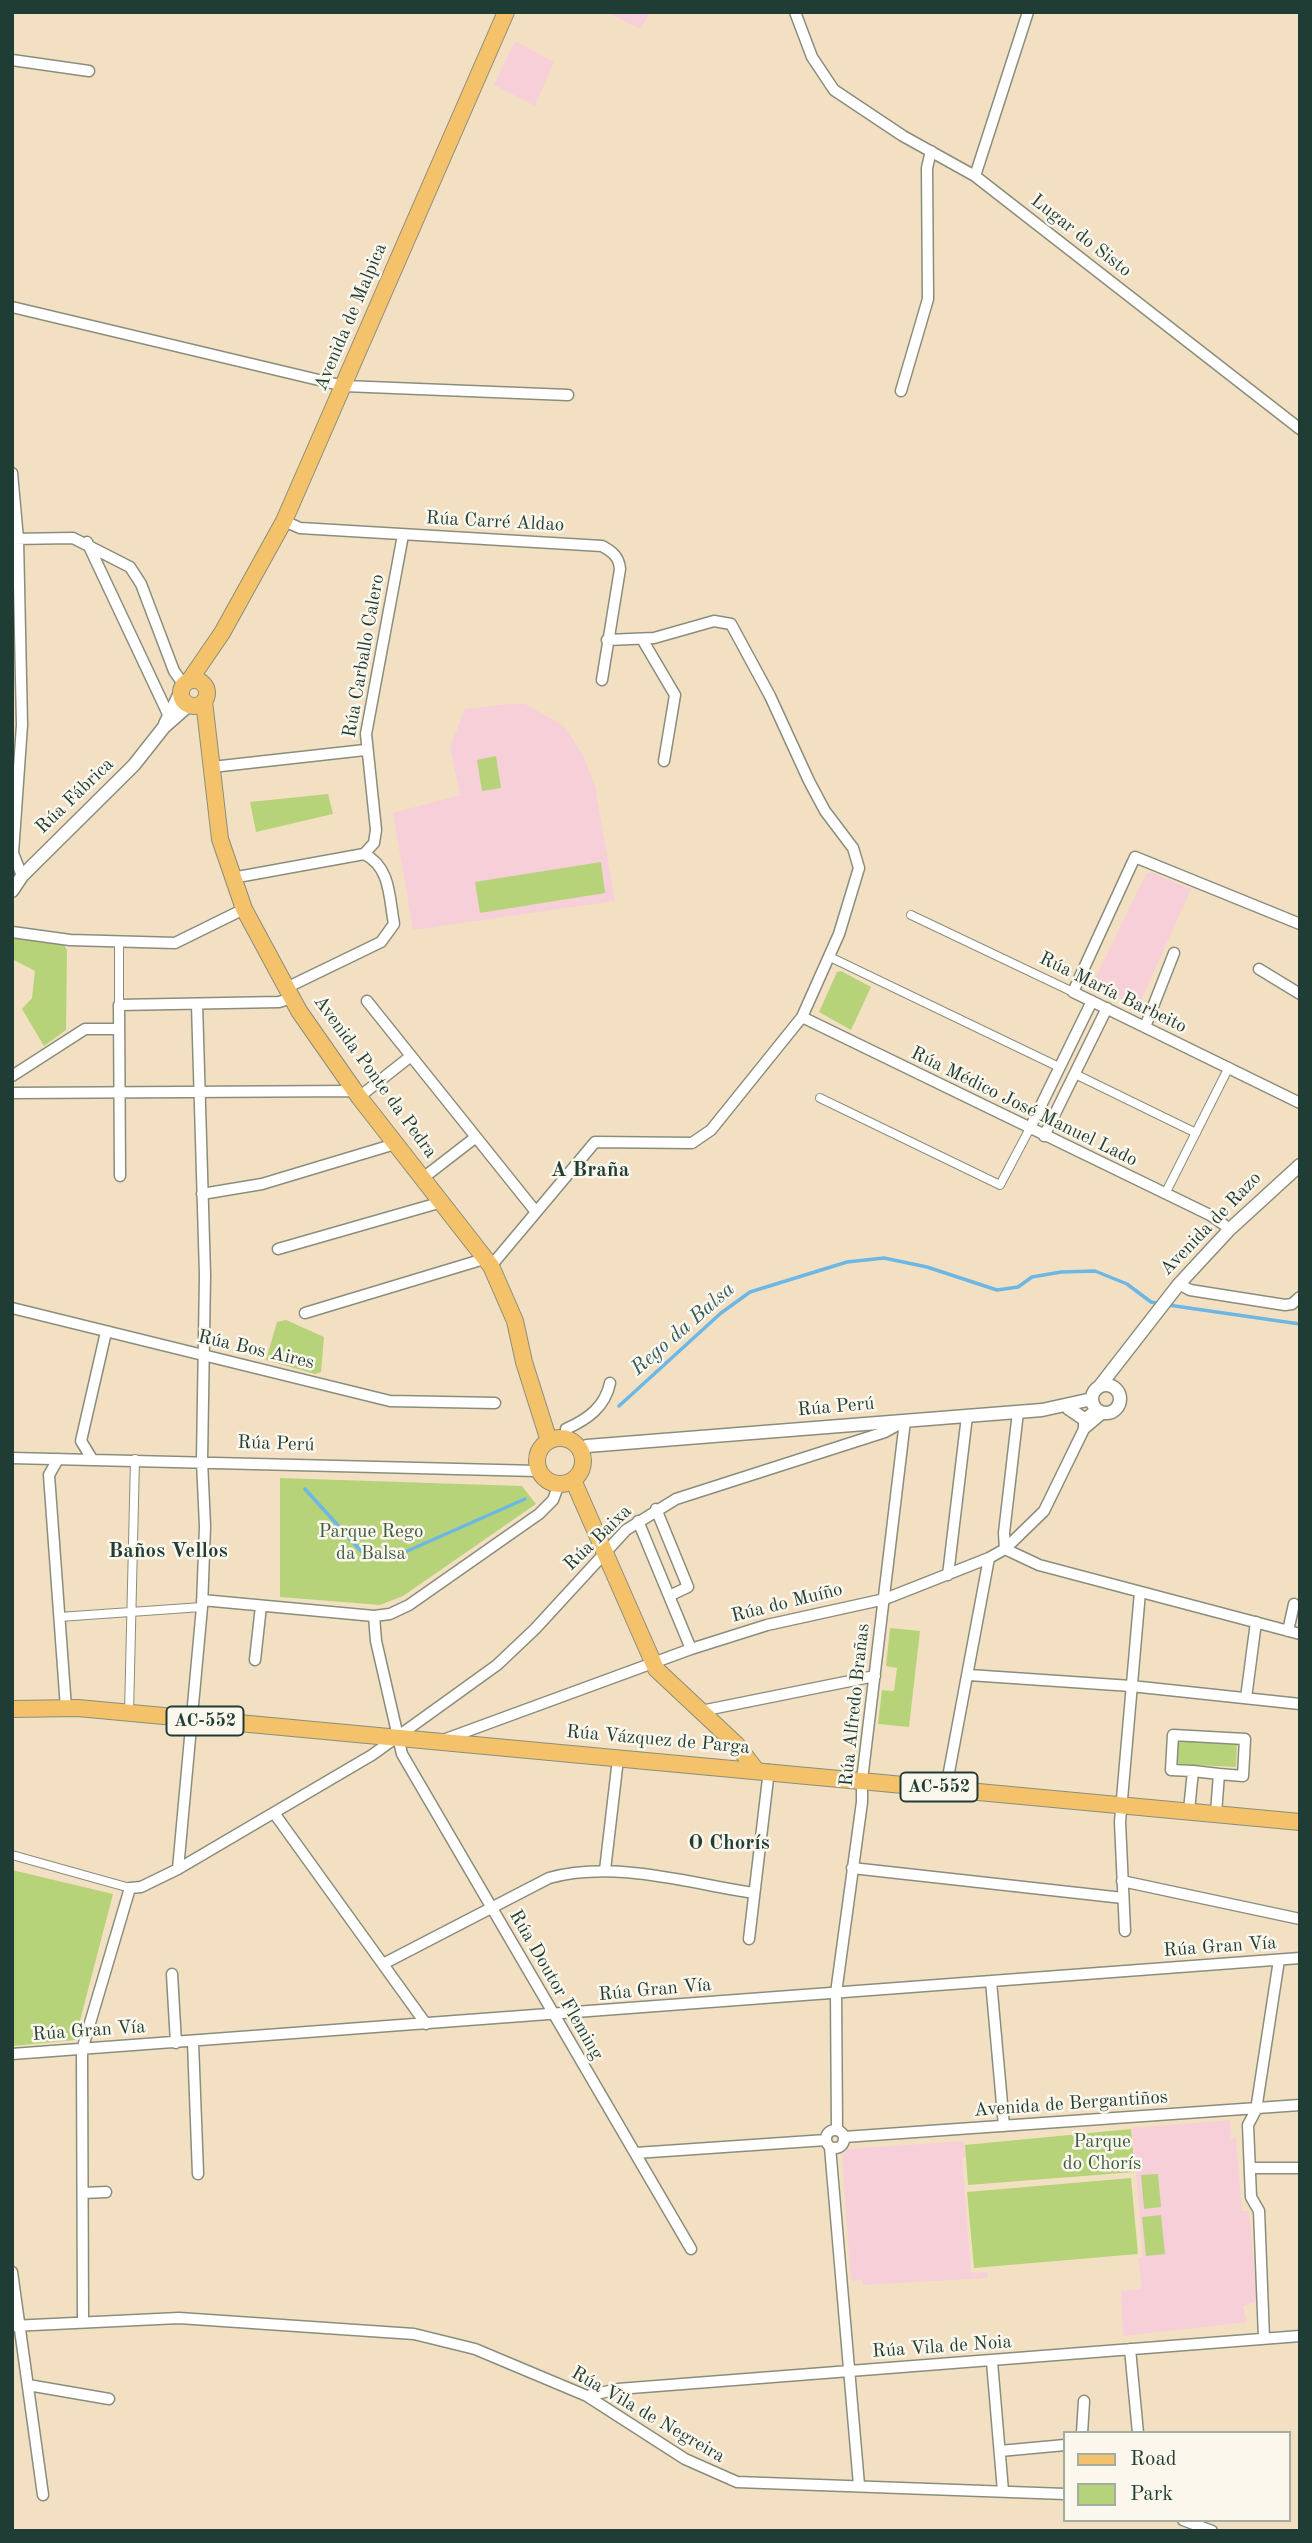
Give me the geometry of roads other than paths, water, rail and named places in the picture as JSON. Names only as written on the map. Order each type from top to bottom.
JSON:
[{"type":"main road","name":"Avenida de Malpica","points":[[192,694],[222,633],[284,521],[506,12]]},
{"type":"main road","name":"Avenida Ponte da Pedra","points":[[192,694],[206,723],[220,838],[244,909],[289,993],[357,1094],[488,1262],[515,1321],[524,1363],[557,1440]]},
{"type":"main road","points":[[565,1483],[581,1471],[581,1452],[572,1441],[557,1440],[539,1450],[538,1471],[547,1480],[565,1483],[583,1502],[653,1663],[661,1674],[736,1744],[752,1767],[784,1765],[794,1773]]},
{"type":"main road","name":"Rúa Vázquez de Parga","points":[[12,1709],[66,1708],[618,1759],[752,1767],[1300,1822]]},
{"type":"street","name":"Lugar do Sisto","points":[[795,12],[812,57],[834,90],[975,176],[1300,429]]},
{"type":"street","points":[[975,176],[1028,12]]},
{"type":"street","points":[[12,60],[89,71]]},
{"type":"street","points":[[901,391],[928,299],[926,237],[927,168],[930,151]]},
{"type":"street","points":[[12,307],[344,386],[568,395]]},
{"type":"street","points":[[12,473],[17,725],[13,853],[16,867],[22,876]]},
{"type":"street","name":"Rúa Carré Aldao","points":[[284,521],[300,528],[602,546],[610,550],[619,562],[620,569],[602,680]]},
{"type":"street","name":"Rúa Carballo Calero","points":[[364,854],[374,843],[376,830],[366,750],[403,534]]},
{"type":"street","points":[[15,539],[53,536],[88,542],[130,567],[141,584],[174,671],[192,694]]},
{"type":"street","points":[[88,542],[93,558],[168,714]]},
{"type":"street","points":[[93,558],[109,553]]},
{"type":"street","points":[[306,1313],[488,1262],[536,1212],[595,1142],[692,1143],[711,1129],[802,1017],[830,957],[859,868],[858,858],[818,798],[771,696],[731,624],[714,621],[642,639],[607,640]]},
{"type":"street","points":[[642,639],[675,695],[664,761]]},
{"type":"street","name":"Rúa Fábrica","points":[[164,727],[168,714],[192,694]]},
{"type":"street","name":"Rúa Fábrica","points":[[12,891],[22,876],[134,765],[192,694]]},
{"type":"street","points":[[212,767],[366,750]]},
{"type":"street","points":[[119,1005],[279,1002],[289,993],[381,942],[394,924],[384,872],[377,860],[364,854],[232,878]]},
{"type":"street","points":[[1073,992],[1135,857],[1300,924]]},
{"type":"street","points":[[12,932],[119,943],[175,943],[244,909]]},
{"type":"street","name":"Rúa María Barbeito","points":[[911,915],[1300,1103]]},
{"type":"street","points":[[119,943],[120,1177]]},
{"type":"street","points":[[1145,1027],[1174,953]]},
{"type":"street","points":[[830,957],[1196,1133]]},
{"type":"street","points":[[1259,969],[1300,993]]},
{"type":"street","points":[[367,1001],[536,1212]]},
{"type":"street","points":[[820,1098],[1000,1185],[1092,1001]]},
{"type":"street","points":[[178,1869],[202,1604],[205,1526],[197,1004]]},
{"type":"street","points":[[1044,1136],[1107,1008]]},
{"type":"street","name":"Rúa Médico José Manuel Lado","points":[[802,1017],[1029,1130],[1210,1215],[1230,1229]]},
{"type":"street","points":[[12,1076],[85,1029],[119,1029]]},
{"type":"street","points":[[12,1093],[357,1094],[411,1056]]},
{"type":"street","points":[[1165,1194],[1228,1067]]},
{"type":"street","points":[[423,1178],[476,1137]]},
{"type":"street","points":[[202,1194],[262,1184],[395,1144]]},
{"type":"street","name":"Avenida de Razo","points":[[1154,1314],[1230,1229],[1298,1169]]},
{"type":"street","points":[[278,1249],[442,1202]]},
{"type":"street","points":[[1179,1284],[1190,1290],[1296,1300]]},
{"type":"street","name":"Rúa Bos Aires","points":[[12,1308],[390,1401],[495,1402]]},
{"type":"street","name":"Rúa do Muíño","points":[[441,1741],[691,1648],[767,1625],[885,1600],[1005,1549],[1044,1511],[1084,1424],[1096,1407],[1099,1387],[1154,1314]]},
{"type":"street","points":[[92,1459],[81,1441],[106,1332]]},
{"type":"street","points":[[1114,1367],[1117,1390]]},
{"type":"street","points":[[557,1440],[566,1429],[590,1417],[608,1394],[610,1383]]},
{"type":"street","points":[[1099,1387],[1109,1385],[1117,1390]]},
{"type":"street","name":"Rúa do Muíño","points":[[1096,1407],[1118,1408],[1120,1399],[1117,1390]]},
{"type":"street","name":"Rúa Perú","points":[[581,1452],[587,1446],[1096,1407]]},
{"type":"street","points":[[1062,1408],[1084,1424]]},
{"type":"street","points":[[1018,1412],[1004,1534],[1005,1549],[1039,1565],[1294,1632],[1294,1604]]},
{"type":"street","points":[[948,1575],[967,1416]]},
{"type":"street","name":"Rúa Baixa","points":[[130,1888],[141,1887],[178,1869],[274,1813],[397,1737],[497,1665],[535,1629],[605,1550],[656,1509],[676,1499],[885,1432],[905,1421]]},
{"type":"street","name":"Rúa Alfredo Brañas","points":[[841,2133],[836,1993],[862,1802],[862,1780],[905,1421]]},
{"type":"street","points":[[840,1427],[840,1447]]},
{"type":"street","name":"Rúa Perú","points":[[12,1458],[538,1471]]},
{"type":"street","points":[[58,1458],[49,1475],[66,1708]]},
{"type":"street","points":[[129,1713],[135,1459]]},
{"type":"street","points":[[59,1617],[202,1604],[261,1606],[374,1616],[390,1614],[409,1605],[539,1514],[565,1483]]},
{"type":"street","points":[[656,1509],[688,1587],[669,1596]]},
{"type":"street","points":[[638,1521],[691,1648]]},
{"type":"street","points":[[946,1788],[989,1558]]},
{"type":"street","points":[[1125,1931],[1121,1804],[1140,1592]]},
{"type":"street","points":[[255,1660],[261,1606]]},
{"type":"street","name":"Rúa Doutor Fleming","points":[[374,1616],[402,1754],[691,2249]]},
{"type":"street","points":[[1246,1698],[1256,1622]]},
{"type":"street","points":[[969,1675],[1131,1686],[1300,1704]]},
{"type":"street","points":[[701,1711],[875,1676]]},
{"type":"street","points":[[1173,1735],[1245,1740],[1243,1776],[1219,1774],[1171,1770],[1173,1735]]},
{"type":"street","points":[[605,1870],[618,1759]]},
{"type":"street","points":[[749,1939],[754,1893],[752,1767]]},
{"type":"street","points":[[1189,1810],[1193,1772]]},
{"type":"street","points":[[1216,1813],[1219,1774]]},
{"type":"street","points":[[274,1813],[426,2024]]},
{"type":"street","points":[[12,1855],[130,1888],[82,2050],[83,2321]]},
{"type":"street","points":[[852,1868],[1123,1898]]},
{"type":"street","points":[[383,1964],[550,1878],[577,1871],[605,1870],[754,1893]]},
{"type":"street","points":[[1122,1881],[1300,1919]]},
{"type":"street","name":"Rúa Gran Vía","points":[[12,2054],[1300,1958]]},
{"type":"street","points":[[1264,2337],[1259,2211],[1251,2197],[1248,2125],[1256,2110],[1279,1960]]},
{"type":"street","points":[[172,1973],[176,2043]]},
{"type":"street","points":[[992,1982],[1004,2126]]},
{"type":"street","points":[[193,2042],[198,2174]]},
{"type":"street","name":"Avenida de Bergantiños","points":[[841,2133],[1004,2126],[1300,2105]]},
{"type":"street","points":[[841,2133],[830,2131],[828,2143],[859,2485]]},
{"type":"street","points":[[636,2153],[828,2143]]},
{"type":"street","points":[[1250,2168],[1300,2168]]},
{"type":"street","points":[[83,2193],[106,2192]]},
{"type":"street","points":[[12,2272],[16,2326],[28,2385],[43,2495]]},
{"type":"street","name":"Rúa Vila de Negreira","points":[[16,2326],[83,2321],[214,2319],[414,2334],[475,2349],[587,2396],[684,2459],[721,2477],[763,2485],[859,2485],[1064,2494]]},
{"type":"street","name":"Rúa Vila de Noia","points":[[587,2396],[618,2389],[1300,2336]]},
{"type":"street","points":[[1130,2349],[1138,2431]]},
{"type":"street","points":[[992,2361],[1003,2491]]},
{"type":"street","points":[[28,2385],[109,2399]]},
{"type":"street","points":[[1082,2431],[1084,2401]]},
{"type":"street","points":[[1000,2451],[1064,2445]]},
{"type":"street","points":[[1188,2522],[1212,2531]]},
{"type":"waterway","name":"Rego da Balsa","points":[[619,1406],[721,1313],[750,1292],[847,1262],[884,1258],[927,1267],[997,1290],[1018,1287],[1032,1277],[1061,1272],[1095,1271],[1127,1284],[1151,1302],[1161,1304]]},
{"type":"waterway","name":"Rego da Balsa","points":[[1168,1305],[1300,1324]]},
{"type":"waterway","name":"Rego da Balsa","points":[[305,1489],[362,1552],[376,1559],[396,1556],[525,1499]]},
{"type":"district","name":"A Braña","points":[[590,1170]]},
{"type":"district","name":"Baños Vellos","points":[[168,1551]]},
{"type":"district","name":"O Chorís","points":[[729,1843]]},
{"type":"park label","name":"Parque Rego da Balsa","points":[[371,1543]]},
{"type":"park label","name":"Parque do Chorís","points":[[1102,2153]]}]
